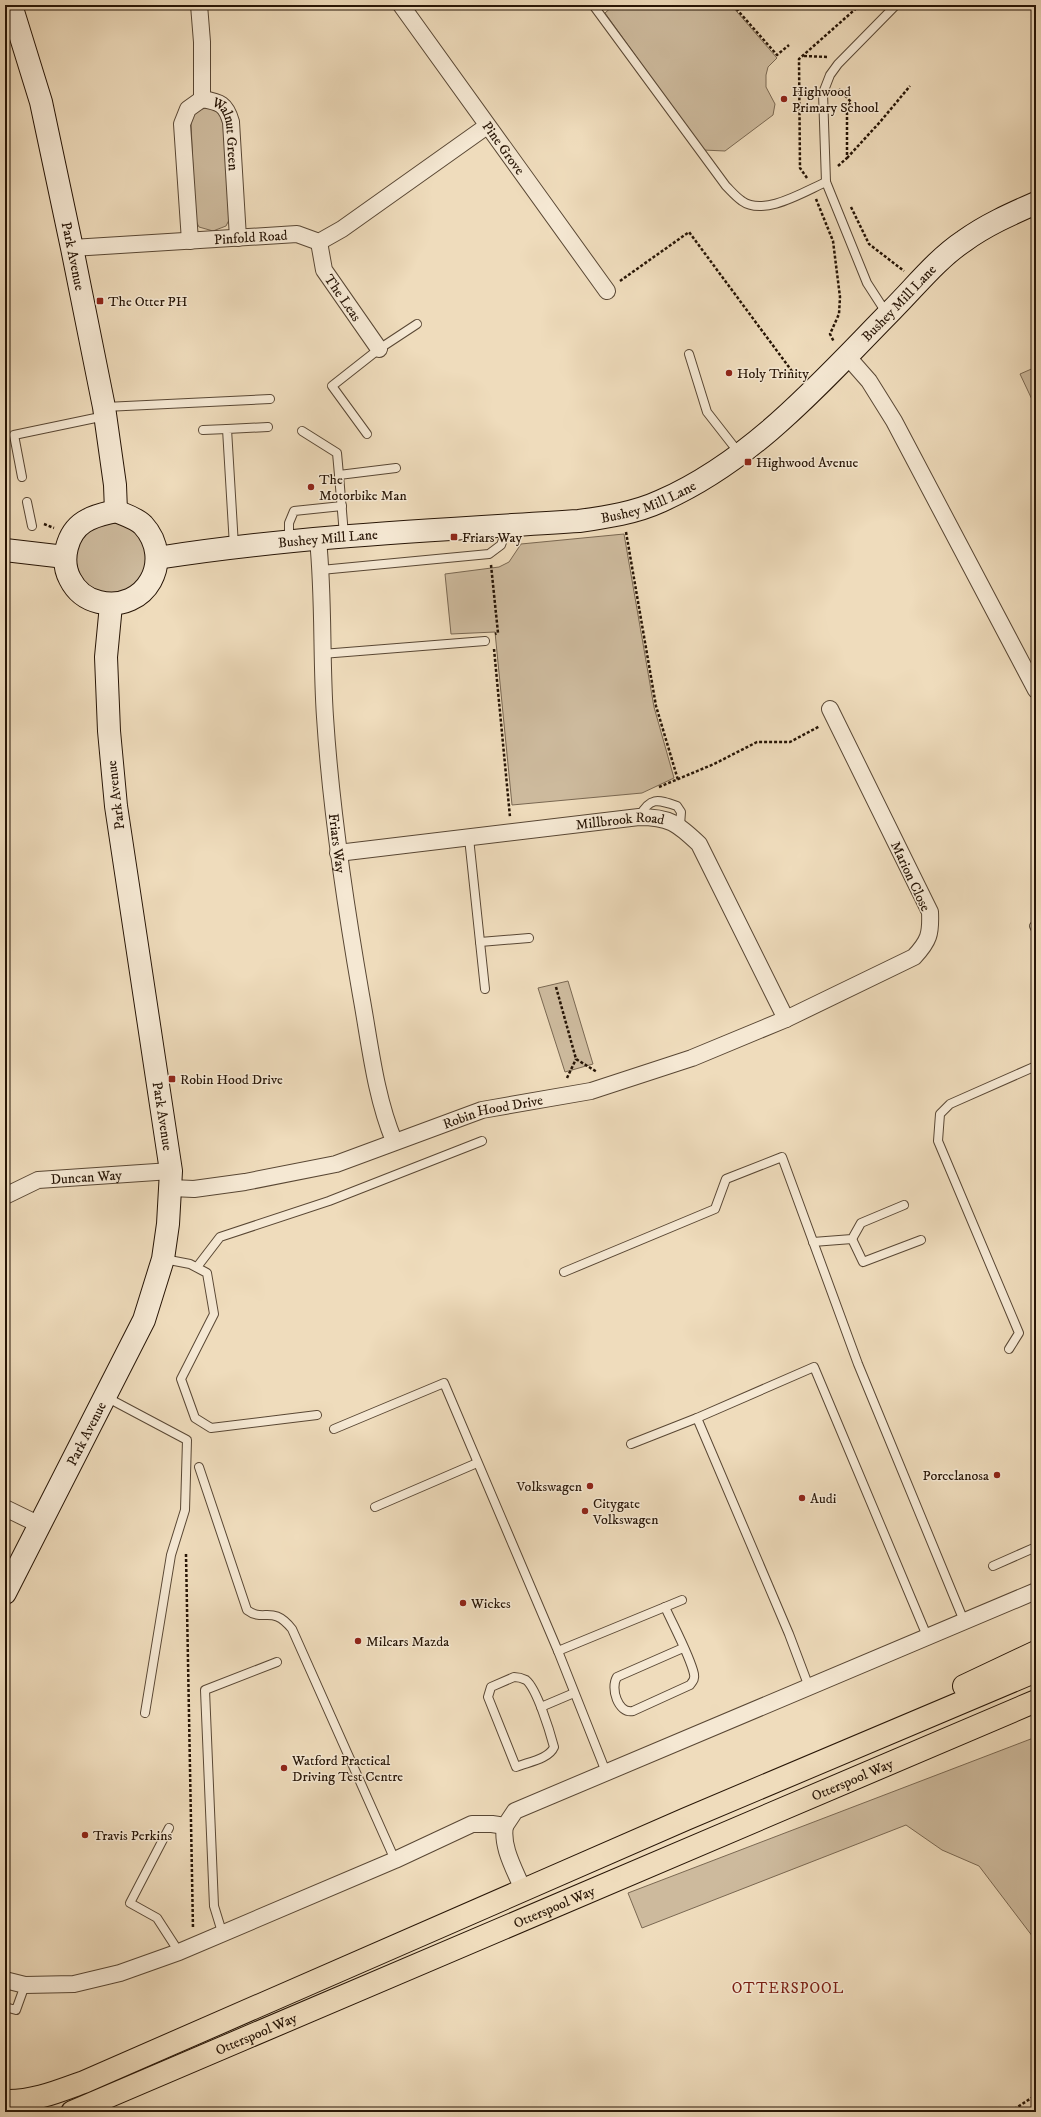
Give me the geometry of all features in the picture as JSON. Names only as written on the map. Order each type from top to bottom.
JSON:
[{"type":"highway","points":[[686,1819],[1036,1652]]},
{"type":"highway","name":"Otterspool Way","points":[[5,2101],[15,2101],[44,2096],[84,2082],[502,1901],[523,1890],[686,1819],[1036,1671]]},
{"type":"highway","name":"Otterspool Way","points":[[72,2112],[1036,1701]]},
{"type":"highway","points":[[912,1753],[1036,1716]]},
{"type":"street","name":"Park Avenue","points":[[11,5],[41,102],[72,248],[105,411],[115,485],[116,511]]},
{"type":"street","points":[[199,5],[202,42],[202,99]]},
{"type":"street","name":"Pine Grove","points":[[400,5],[607,291]]},
{"type":"street","name":"Walnut Green","points":[[190,241],[182,124],[188,109],[202,99],[218,102],[228,111],[231,122],[238,238]]},
{"type":"street","points":[[319,242],[342,229],[487,126]]},
{"type":"street","name":"Bushey Mill Lane","points":[[157,558],[234,547],[288,542],[579,521],[623,514],[660,502],[697,484],[740,455],[806,397],[936,266],[963,241],[998,220],[1036,203]]},
{"type":"street","name":"Pinfold Road","points":[[72,248],[297,234],[319,242]]},
{"type":"street","name":"The Leas","points":[[319,242],[324,270],[379,350]]},
{"type":"street","points":[[847,356],[868,381],[894,421],[1036,690]]},
{"type":"street","points":[[116,511],[142,524],[152,537],[157,558],[155,574],[147,588],[135,598],[123,604],[111,605],[91,601],[78,591],[69,578],[65,557],[66,549],[72,534],[83,523],[97,515],[116,511]]},
{"type":"street","name":"Friars Way","points":[[318,540],[321,570],[322,654],[330,776],[338,853],[370,1049],[384,1116],[394,1141]]},
{"type":"street","points":[[5,550],[65,557]]},
{"type":"street","name":"Park Avenue","points":[[5,1593],[144,1320],[163,1259],[171,1179],[116,806],[109,731],[106,657],[111,605]]},
{"type":"street","name":"Marion Close","points":[[786,1019],[914,957],[926,945],[931,929],[930,912],[832,714]]},
{"type":"street","name":"Millbrook Road","points":[[338,853],[639,817],[658,817],[680,825],[699,844],[786,1019]]},
{"type":"street","name":"Robin Hood Drive","points":[[171,1179],[194,1189],[245,1182],[336,1164],[394,1141],[482,1110],[591,1091],[692,1058],[786,1019]]},
{"type":"street","name":"Duncan Way","points":[[5,1196],[38,1180],[171,1179]]},
{"type":"street","points":[[5,1508],[40,1525]]},
{"type":"street","points":[[5,1980],[25,1985],[74,1984],[120,1973],[178,1952],[222,1932],[395,1860],[472,1824],[492,1824],[505,1826],[515,1811],[1036,1591]]},
{"type":"street","name":"Otterspool Way","points":[[505,1826],[503,1835],[523,1890]]},
{"type":"lane","points":[[594,5],[726,186],[743,202],[760,206],[774,205],[826,182]]},
{"type":"lane","points":[[887,315],[867,283],[826,182],[823,93],[830,75],[838,64],[896,5]]},
{"type":"lane","points":[[367,434],[332,386],[379,350],[417,324]]},
{"type":"lane","points":[[689,354],[708,412],[740,455]]},
{"type":"lane","points":[[22,477],[14,434],[105,411],[270,399]]},
{"type":"lane","points":[[203,430],[268,427]]},
{"type":"lane","points":[[228,429],[234,547]]},
{"type":"lane","points":[[302,431],[337,452],[344,538]]},
{"type":"lane","points":[[339,475],[396,468]]},
{"type":"lane","points":[[27,502],[32,522]]},
{"type":"lane","points":[[288,542],[289,523],[294,511],[342,506]]},
{"type":"lane","points":[[321,570],[490,554],[500,545],[508,526]]},
{"type":"lane","points":[[322,654],[489,641]]},
{"type":"lane","points":[[469,838],[485,989]]},
{"type":"lane","points":[[1036,925],[1034,926],[1036,930]]},
{"type":"lane","points":[[480,942],[529,938]]},
{"type":"lane","points":[[1009,1349],[1019,1333],[938,1141],[940,1114],[950,1104],[1036,1066]]},
{"type":"lane","points":[[197,1267],[220,1237],[329,1201],[482,1141]]},
{"type":"lane","points":[[564,1272],[715,1208],[726,1179],[782,1157],[858,1364],[964,1621]]},
{"type":"lane","points":[[852,1239],[861,1223],[904,1205]]},
{"type":"lane","points":[[852,1239],[863,1262],[921,1240]]},
{"type":"lane","points":[[813,1242],[852,1239]]},
{"type":"lane","points":[[163,1259],[190,1264],[207,1273],[214,1314],[181,1379],[195,1418],[211,1428],[317,1415]]},
{"type":"lane","points":[[631,1444],[697,1418],[814,1367],[927,1636]]},
{"type":"lane","points":[[334,1429],[444,1383],[558,1651],[606,1772]]},
{"type":"lane","points":[[106,1397],[187,1440],[185,1510],[171,1555],[145,1714]]},
{"type":"lane","points":[[697,1418],[789,1634],[809,1687]]},
{"type":"lane","points":[[375,1507],[477,1463]]},
{"type":"lane","points":[[199,1467],[247,1610],[258,1615],[275,1615],[284,1620],[292,1629],[395,1860]]},
{"type":"lane","points":[[993,1566],[1036,1547]]},
{"type":"lane","points":[[558,1651],[682,1600]]},
{"type":"lane","points":[[665,1607],[683,1648],[694,1674],[694,1680],[690,1685],[633,1711],[629,1712],[623,1709],[613,1691],[614,1682],[617,1677],[683,1648]]},
{"type":"lane","points":[[222,1932],[214,1906],[205,1690],[277,1662]]},
{"type":"lane","points":[[514,1677],[520,1677],[531,1685],[541,1707],[554,1747],[552,1752],[516,1767],[488,1697],[489,1692],[497,1684],[514,1677]]},
{"type":"lane","points":[[541,1707],[574,1693]]},
{"type":"lane","points":[[169,1828],[130,1903],[157,1918],[178,1952]]},
{"type":"lane","points":[[5,2007],[16,2010],[25,1985]]},
{"type":"path","points":[[733,5],[777,55],[788,45]]},
{"type":"path","points":[[804,56],[830,58],[846,70],[839,78],[838,88],[851,102],[847,108],[848,158]]},
{"type":"path","points":[[835,168],[848,158],[910,86]]},
{"type":"path","points":[[848,202],[857,216],[869,244],[906,273]]},
{"type":"path","points":[[607,291],[689,232],[798,380],[806,397]]},
{"type":"path","points":[[623,514],[656,706],[678,780]]},
{"type":"path","points":[[32,522],[72,534]]},
{"type":"path","points":[[489,641],[493,634],[498,633],[490,554]]},
{"type":"path","points":[[494,648],[512,833]]},
{"type":"path","points":[[657,788],[714,764],[757,742],[790,742],[832,714]]},
{"type":"path","points":[[556,987],[576,1059],[614,1083]]},
{"type":"path","points":[[186,1549],[193,1945]]},
{"type":"path","points":[[1010,2112],[1036,2095]]},
{"type":"shaded area","points":[[614,5],[731,5],[777,58],[768,67],[766,75],[766,87],[775,104],[773,115],[725,151],[703,150],[605,13]]},
{"type":"shaded area","points":[[206,108],[216,109],[225,120],[230,218],[226,226],[213,231],[199,227],[195,219],[191,122],[196,112]]},
{"type":"shaded area","points":[[1036,367],[1036,408],[1020,374]]},
{"type":"shaded area","points":[[104,523],[118,523],[131,529],[140,538],[144,544],[146,558],[144,572],[136,583],[125,591],[118,593],[104,593],[97,591],[86,583],[78,572],[76,565],[76,551],[78,544],[86,533],[97,525]]},
{"type":"shaded area","points":[[624,534],[654,707],[674,778],[642,793],[512,805],[495,632],[451,634],[445,574],[499,567],[509,562],[521,544]]},
{"type":"shaded area","points":[[568,981],[593,1064],[565,1072],[538,988]]},
{"type":"shaded area","points":[[1036,1737],[1036,1941],[979,1866],[942,1850],[906,1825],[642,1928],[628,1893]]},
{"type":"place","name":"Highwood Primary School","points":[[784,99]]},
{"type":"place","name":"The Otter PH","points":[[100,301]]},
{"type":"place","name":"Holy Trinity","points":[[729,373]]},
{"type":"place","name":"Highwood Avenue","points":[[748,462]]},
{"type":"place","name":"The Motorbike Man","points":[[311,487]]},
{"type":"place","name":"Friars Way","points":[[454,537]]},
{"type":"place","name":"Robin Hood Drive","points":[[172,1079]]},
{"type":"place","name":"Porcelanosa","points":[[997,1475]]},
{"type":"place","name":"Volkswagen","points":[[590,1486]]},
{"type":"place","name":"Audi","points":[[802,1498]]},
{"type":"place","name":"Citygate Volkswagen","points":[[585,1511]]},
{"type":"place","name":"Wickes","points":[[463,1603]]},
{"type":"place","name":"Milcars Mazda","points":[[358,1641]]},
{"type":"place","name":"Watford Practical Driving Test Centre","points":[[284,1768]]},
{"type":"place","name":"Travis Perkins","points":[[85,1835]]},
{"type":"district","name":"OTTERSPOOL","points":[[788,1988]]}]
